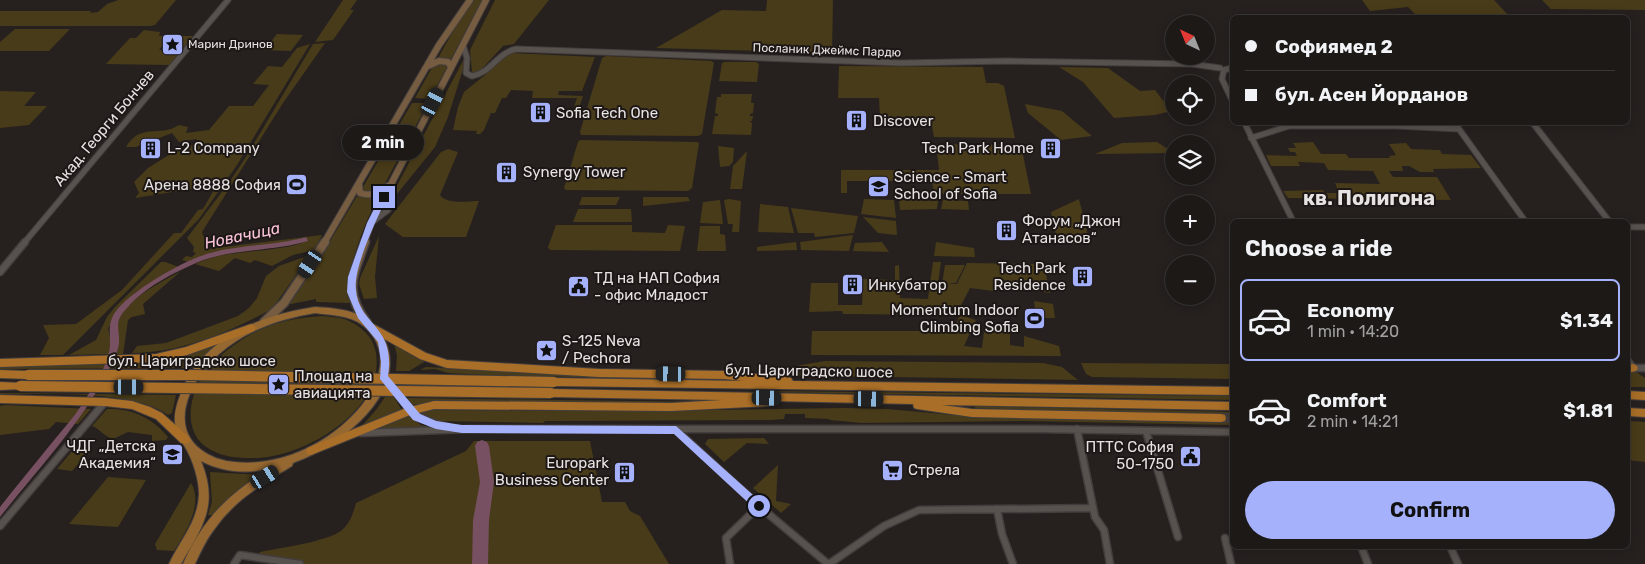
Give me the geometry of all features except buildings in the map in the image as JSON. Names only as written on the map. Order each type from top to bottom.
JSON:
[{"type":"highway","points":[[370,325],[423,356],[447,364],[599,373],[775,379],[813,386]]},
{"type":"highway","points":[[0,363],[156,358],[187,351],[251,328]]},
{"type":"highway","name":"бул. Цариградско шосе","points":[[0,374],[212,375],[554,382],[1230,391]]},
{"type":"highway","name":"бул. Цариградско шосе","points":[[0,386],[552,393],[1230,406]]},
{"type":"highway","points":[[1630,395],[1645,396]]},
{"type":"highway","points":[[307,453],[409,411],[434,406],[706,406],[742,405],[804,398]]},
{"type":"highway","points":[[0,400],[105,402],[132,405],[159,416],[187,443]]},
{"type":"highway","points":[[885,400],[972,413],[1221,418]]},
{"type":"highway","points":[[1630,412],[1645,413]]},
{"type":"main road","points":[[264,322],[294,289],[319,252],[427,67],[456,19],[470,0]]},
{"type":"main road","points":[[189,564],[212,523],[230,503],[254,484],[336,436],[358,417],[374,397],[383,377],[385,352],[382,342],[357,309],[350,284],[371,223],[486,0]]},
{"type":"main road","points":[[427,67],[432,63],[442,61],[448,62],[451,68]]},
{"type":"main road","points":[[359,184],[360,192],[368,196],[380,193],[390,184]]},
{"type":"main road","points":[[175,564],[200,521],[204,507],[203,481],[180,426],[183,396],[191,380],[216,351],[251,328],[290,314],[322,310],[350,314],[370,325]]},
{"type":"main road","points":[[187,443],[207,460],[231,466],[274,464],[307,453]]},
{"type":"street","name":"Акад. Георги Бончев","points":[[0,272],[228,0]]},
{"type":"street","name":"Посланик Джеймс Пардю","points":[[462,49],[466,73],[475,76],[482,74],[504,52],[516,49],[902,62],[1007,61],[1192,64],[1220,68]]},
{"type":"street","points":[[1230,68],[1224,70],[1222,79],[1230,96]]},
{"type":"street","points":[[1245,125],[1291,219]]},
{"type":"street","points":[[1456,125],[1524,219]]},
{"type":"street","points":[[1534,125],[1607,219]]},
{"type":"street","points":[[1251,138],[1289,126],[1396,126],[1459,129]]},
{"type":"street","points":[[371,223],[388,210]]},
{"type":"street","points":[[1630,227],[1645,227]]},
{"type":"street","points":[[1630,366],[1645,368]]},
{"type":"street","points":[[383,377],[409,411],[426,422],[462,429]]},
{"type":"street","points":[[0,526],[105,402]]},
{"type":"street","points":[[356,433],[462,429],[1230,432]]},
{"type":"street","points":[[676,430],[759,506],[828,564],[849,548],[905,514],[919,510],[1093,508]]},
{"type":"street","points":[[1077,430],[1095,517],[1104,530],[1110,564]]},
{"type":"street","points":[[1146,431],[1178,537]]},
{"type":"street","points":[[730,564],[726,538],[759,506]]},
{"type":"street","points":[[997,509],[1002,534],[1013,564]]},
{"type":"street","points":[[1225,538],[1231,564]]},
{"type":"street","points":[[1362,549],[1368,564]]},
{"type":"street","points":[[1451,549],[1458,564]]},
{"type":"street","points":[[234,564],[240,555],[300,564]]},
{"type":"shaded area","points":[[118,0],[176,0],[155,25],[150,26],[0,26],[0,11],[91,11],[90,13],[98,12],[107,4]]},
{"type":"shaded area","points":[[343,0],[357,0],[350,10],[354,10],[333,40],[315,42]]},
{"type":"shaded area","points":[[474,0],[482,0],[450,61],[437,60],[457,24]]},
{"type":"shaded area","points":[[495,0],[549,0],[514,44],[503,46],[479,72],[472,72],[470,50]]},
{"type":"shaded area","points":[[767,0],[833,0],[832,53],[656,48],[722,10],[766,11]]},
{"type":"shaded area","points":[[1362,0],[1494,0],[1508,15],[1416,15],[1408,7],[1370,11]]},
{"type":"shaded area","points":[[1542,0],[1645,0],[1645,10],[1551,9]]},
{"type":"shaded area","points":[[15,29],[70,29],[49,51],[0,51],[0,42]]},
{"type":"shaded area","points":[[144,30],[160,32],[159,36],[177,36],[174,40],[167,40],[159,50],[175,50],[183,40],[178,40],[180,36],[193,36],[169,65],[106,64],[130,38],[136,38]]},
{"type":"shaded area","points":[[277,34],[303,35],[291,51],[264,50]]},
{"type":"shaded area","points":[[325,43],[283,103],[202,232],[208,249],[322,235],[314,250],[293,255],[272,266],[255,260],[250,263],[235,258],[219,271],[195,264],[222,255],[294,245],[307,241],[306,237],[196,258],[189,262],[182,260],[186,256],[192,257],[196,253],[193,252],[194,247],[187,238],[246,157],[313,44]]},
{"type":"shaded area","points":[[310,44],[237,165],[199,219],[63,355],[40,355],[49,338],[43,325],[76,324],[122,290],[174,233],[181,233],[198,210],[203,209],[215,188],[210,186],[135,198],[139,193],[134,182],[148,168],[172,153],[199,142],[196,139],[179,142],[172,133],[136,147],[126,147],[132,139],[144,132],[172,129],[179,125],[188,127],[186,133],[209,130],[229,106],[253,106],[269,85],[253,84],[268,66],[282,67],[297,48]]},
{"type":"shaded area","points":[[510,53],[595,57],[582,91],[559,91],[558,95],[583,96],[579,108],[574,107],[577,98],[532,98],[533,91],[511,90],[506,98],[502,98],[495,113],[491,113],[484,130],[480,134],[476,134],[477,131],[453,130],[458,107],[464,92],[490,71],[502,55]]},
{"type":"shaded area","points":[[606,56],[711,61],[714,63],[702,134],[698,136],[581,135],[580,132],[602,58]]},
{"type":"shaded area","points":[[464,59],[464,66],[448,117],[435,147],[384,210]]},
{"type":"shaded area","points":[[756,62],[759,64],[757,82],[719,81],[722,63]]},
{"type":"shaded area","points":[[445,63],[447,67],[430,99],[415,98],[433,66]]},
{"type":"shaded area","points":[[839,66],[983,67],[986,83],[998,83],[1004,86],[1015,138],[934,137],[932,126],[914,126],[912,117],[880,117],[879,98],[838,98]]},
{"type":"shaded area","points":[[1059,67],[1108,68],[1140,91],[1155,90],[1165,103],[1165,112],[1114,118],[1083,82]]},
{"type":"shaded area","points":[[0,91],[36,92],[24,106],[47,106],[29,125],[0,128]]},
{"type":"shaded area","points":[[721,94],[752,94],[751,103],[754,103],[753,113],[750,116],[753,116],[752,121],[749,121],[752,123],[751,135],[712,134],[715,116],[718,116],[715,113],[717,97],[721,97]]},
{"type":"shaded area","points":[[412,103],[428,103],[383,187],[372,193],[364,191],[363,187]]},
{"type":"shaded area","points":[[1025,104],[1062,111],[1092,136],[1061,140],[1028,113]]},
{"type":"shaded area","points":[[580,140],[697,142],[699,143],[692,188],[688,191],[566,190],[564,188]]},
{"type":"shaded area","points":[[1157,142],[1165,147],[1165,153],[1095,154],[1122,143]]},
{"type":"shaded area","points":[[1313,142],[1321,154],[1346,154],[1349,158],[1390,158],[1389,156],[1396,155],[1389,144],[1406,143],[1411,149],[1440,150],[1442,154],[1471,155],[1481,168],[1433,169],[1434,172],[1420,172],[1409,166],[1402,166],[1403,171],[1389,171],[1393,177],[1437,177],[1451,200],[1288,198],[1283,191],[1323,190],[1325,193],[1339,193],[1335,183],[1380,184],[1373,171],[1328,170],[1324,163],[1298,162],[1300,166],[1271,166],[1266,155],[1297,156],[1295,152],[1290,152],[1288,148],[1296,148],[1293,143]]},
{"type":"shaded area","points":[[936,144],[1021,145],[1031,194],[934,194],[932,181],[847,181],[847,193],[841,193],[841,170],[939,170]]},
{"type":"shaded area","points":[[718,146],[734,148],[733,162],[729,166],[720,167]]},
{"type":"shaded area","points":[[448,149],[458,152],[440,195],[453,201],[479,201],[466,237],[403,237],[385,224],[441,152]]},
{"type":"shaded area","points":[[747,151],[742,189],[730,189],[733,166]]},
{"type":"shaded area","points":[[357,196],[366,198],[378,196],[351,265],[348,280],[350,303],[316,302],[316,299],[286,305],[323,253]]},
{"type":"shaded area","points":[[582,197],[620,197],[616,205],[579,205]]},
{"type":"shaded area","points":[[643,197],[688,197],[690,201],[643,206]]},
{"type":"shaded area","points":[[864,199],[894,200],[896,218],[861,214]]},
{"type":"shaded area","points":[[1079,199],[1090,244],[1058,244],[1051,212]]},
{"type":"shaded area","points":[[720,200],[723,224],[700,223],[703,202]]},
{"type":"shaded area","points":[[724,200],[741,201],[739,232],[732,232],[733,224],[728,224]]},
{"type":"shaded area","points":[[899,200],[938,201],[937,209],[900,210]]},
{"type":"shaded area","points":[[943,200],[968,201],[969,210],[941,209]]},
{"type":"shaded area","points":[[760,204],[788,207],[794,233],[758,232]]},
{"type":"shaded area","points":[[791,208],[858,216],[854,233],[815,237],[814,233],[798,233]]},
{"type":"shaded area","points":[[578,209],[631,209],[632,222],[573,222]]},
{"type":"shaded area","points":[[863,217],[896,221],[897,235],[878,233]]},
{"type":"shaded area","points":[[556,225],[632,225],[632,232],[665,233],[668,225],[685,226],[680,251],[550,250],[548,247]]},
{"type":"shaded area","points":[[700,226],[720,226],[720,234],[725,235],[726,251],[697,251]]},
{"type":"shaded area","points":[[853,235],[849,251],[801,250],[800,242]]},
{"type":"shaded area","points":[[379,236],[375,277],[377,298],[364,299],[359,284],[360,278]]},
{"type":"shaded area","points":[[306,237],[308,241],[209,258],[178,271],[159,282],[134,301],[120,318],[118,325],[118,350],[97,391],[72,428],[0,517],[0,507],[75,414],[97,380],[109,352],[112,318],[117,309],[126,300],[163,274],[198,257],[224,250],[279,243]]},
{"type":"shaded area","points":[[796,242],[797,250],[757,251],[757,247]]},
{"type":"shaded area","points":[[882,242],[889,252],[853,251],[855,243]]},
{"type":"shaded area","points":[[936,242],[974,248],[975,257],[934,256]]},
{"type":"shaded area","points":[[310,255],[274,306],[268,311],[202,340],[168,349],[132,353],[137,346],[166,343],[238,316],[249,308],[257,298],[266,276],[279,266]]},
{"type":"shaded area","points":[[161,262],[179,267],[136,292],[108,328],[111,343],[109,354],[69,355],[96,340],[107,317],[115,307]]},
{"type":"shaded area","points":[[933,262],[941,262],[938,284],[942,284],[945,265],[965,265],[956,283],[946,284],[957,284],[967,263],[1044,264],[1050,293],[995,285],[994,291],[970,288],[956,315],[843,314],[842,311],[809,312],[811,283],[838,283],[838,305],[862,305],[863,279],[895,280],[895,266],[899,265],[900,298],[928,299]]},
{"type":"shaded area","points":[[181,271],[143,304],[145,314],[128,320],[123,354],[116,354],[118,347],[117,327],[126,309],[143,293]]},
{"type":"shaded area","points":[[1034,301],[1053,304],[1055,318],[1036,318]]},
{"type":"shaded area","points":[[960,315],[976,320],[964,346],[982,348],[985,323],[1010,332],[1010,345],[1024,347],[1024,336],[1059,346],[1061,356],[811,355],[812,331],[953,331]]},
{"type":"shaded area","points":[[322,316],[341,318],[354,324],[368,335],[375,349],[376,371],[369,391],[356,410],[338,426],[317,440],[294,450],[272,456],[231,457],[211,450],[202,443],[195,435],[192,425],[192,404],[194,393],[199,383],[212,364],[252,333],[271,325],[291,320]]},
{"type":"shaded area","points":[[394,344],[424,362],[409,371],[396,371],[397,355]]},
{"type":"shaded area","points":[[214,346],[192,368],[0,369],[0,366],[171,358]]},
{"type":"shaded area","points":[[825,361],[1043,363],[1062,367],[1078,380],[762,375]]},
{"type":"shaded area","points":[[1081,363],[1230,364],[1230,379],[1092,377],[1086,374]]},
{"type":"shaded area","points":[[426,367],[702,380],[490,375],[448,373],[435,369],[420,370]]},
{"type":"shaded area","points":[[1630,372],[1636,372],[1645,378],[1645,387],[1630,387]]},
{"type":"shaded area","points":[[767,392],[1230,396],[1230,400]]},
{"type":"shaded area","points":[[0,393],[176,395],[172,413],[168,415],[133,401],[111,397],[64,394]]},
{"type":"shaded area","points":[[385,397],[394,397],[401,409],[359,429],[376,410]]},
{"type":"shaded area","points":[[406,398],[703,402],[677,404],[434,402],[412,405]]},
{"type":"shaded area","points":[[0,406],[91,409],[78,424],[56,422],[49,429],[0,435]]},
{"type":"shaded area","points":[[977,406],[1230,412],[1230,425],[1026,421],[862,423],[805,418],[805,414],[785,414],[784,419],[771,420],[545,421],[543,423],[438,421],[419,414],[417,410],[641,411],[844,408],[887,409],[976,417],[1223,421],[1220,413],[974,408]]},
{"type":"shaded area","points":[[107,409],[133,412],[156,424],[168,437],[166,440],[152,441],[152,435],[128,432],[113,439],[110,438],[92,426]]},
{"type":"shaded area","points":[[407,414],[421,425],[433,428],[376,428]]},
{"type":"shaded area","points":[[1630,421],[1645,422],[1645,462],[1630,460]]},
{"type":"shaded area","points":[[764,438],[769,444],[747,443],[724,462],[705,444],[708,439]]},
{"type":"shaded area","points":[[474,441],[590,441],[602,502],[625,502],[630,511],[640,516],[669,564],[300,564],[257,557],[260,552],[314,541],[335,534],[347,524],[356,503],[466,451]]},
{"type":"shaded area","points":[[78,444],[86,455],[72,471],[57,469]]},
{"type":"shaded area","points":[[778,465],[776,501],[791,504],[781,513],[753,488]]},
{"type":"shaded area","points":[[210,472],[261,476],[214,515],[208,515],[212,502]]},
{"type":"shaded area","points":[[108,477],[146,480],[118,527],[69,524]]},
{"type":"shaded area","points":[[191,483],[195,500],[188,528],[174,551],[157,550],[155,544]]},
{"type":"waterway","points":[[480,564],[481,520],[487,482],[482,446]]},
{"type":"tunnel","points":[[1221,418],[1230,418]]},
{"type":"place","name":"Марин Дринов","points":[[172,44]]},
{"type":"place","name":"Sofia Tech One","points":[[540,113]]},
{"type":"place","name":"Discover","points":[[857,121]]},
{"type":"place","name":"L-2 Company","points":[[151,148]]},
{"type":"place","name":"Tech Park Home","points":[[1050,148]]},
{"type":"place","name":"Synergy Tower","points":[[507,172]]},
{"type":"place","name":"Арена 8888 София","points":[[297,185]]},
{"type":"place","name":"Science - Smart School of Sofia","points":[[878,186]]},
{"type":"place","name":"Форум „Джон Атанасов“","points":[[1006,230]]},
{"type":"place","name":"Tech Park Residence","points":[[1082,277]]},
{"type":"place","name":"Инкубатор","points":[[852,285]]},
{"type":"place","name":"ТД на НАП София - офис Младост","points":[[578,287]]},
{"type":"place","name":"Momentum Indoor Climbing Sofia","points":[[1035,319]]},
{"type":"place","name":"S-125 Neva / Pechora","points":[[546,350]]},
{"type":"place","name":"Площад на авиацията","points":[[278,385]]},
{"type":"place","name":"ЧДГ „Детска Академия“","points":[[172,455]]},
{"type":"place","name":"ПТТС София 50-1750","points":[[1190,456]]},
{"type":"place","name":"Стрела","points":[[892,470]]},
{"type":"place","name":"Europark Business Center","points":[[625,472]]},
{"type":"district","name":"кв. Полигона","points":[[1369,198]]},
{"type":"route","points":[[384,197],[371,223],[350,284],[357,309],[378,334],[382,342],[386,362],[383,377],[409,411],[426,422],[462,429],[676,430],[759,506]]},
{"type":"water label","name":"Новачица","points":[[242,235]]}]
